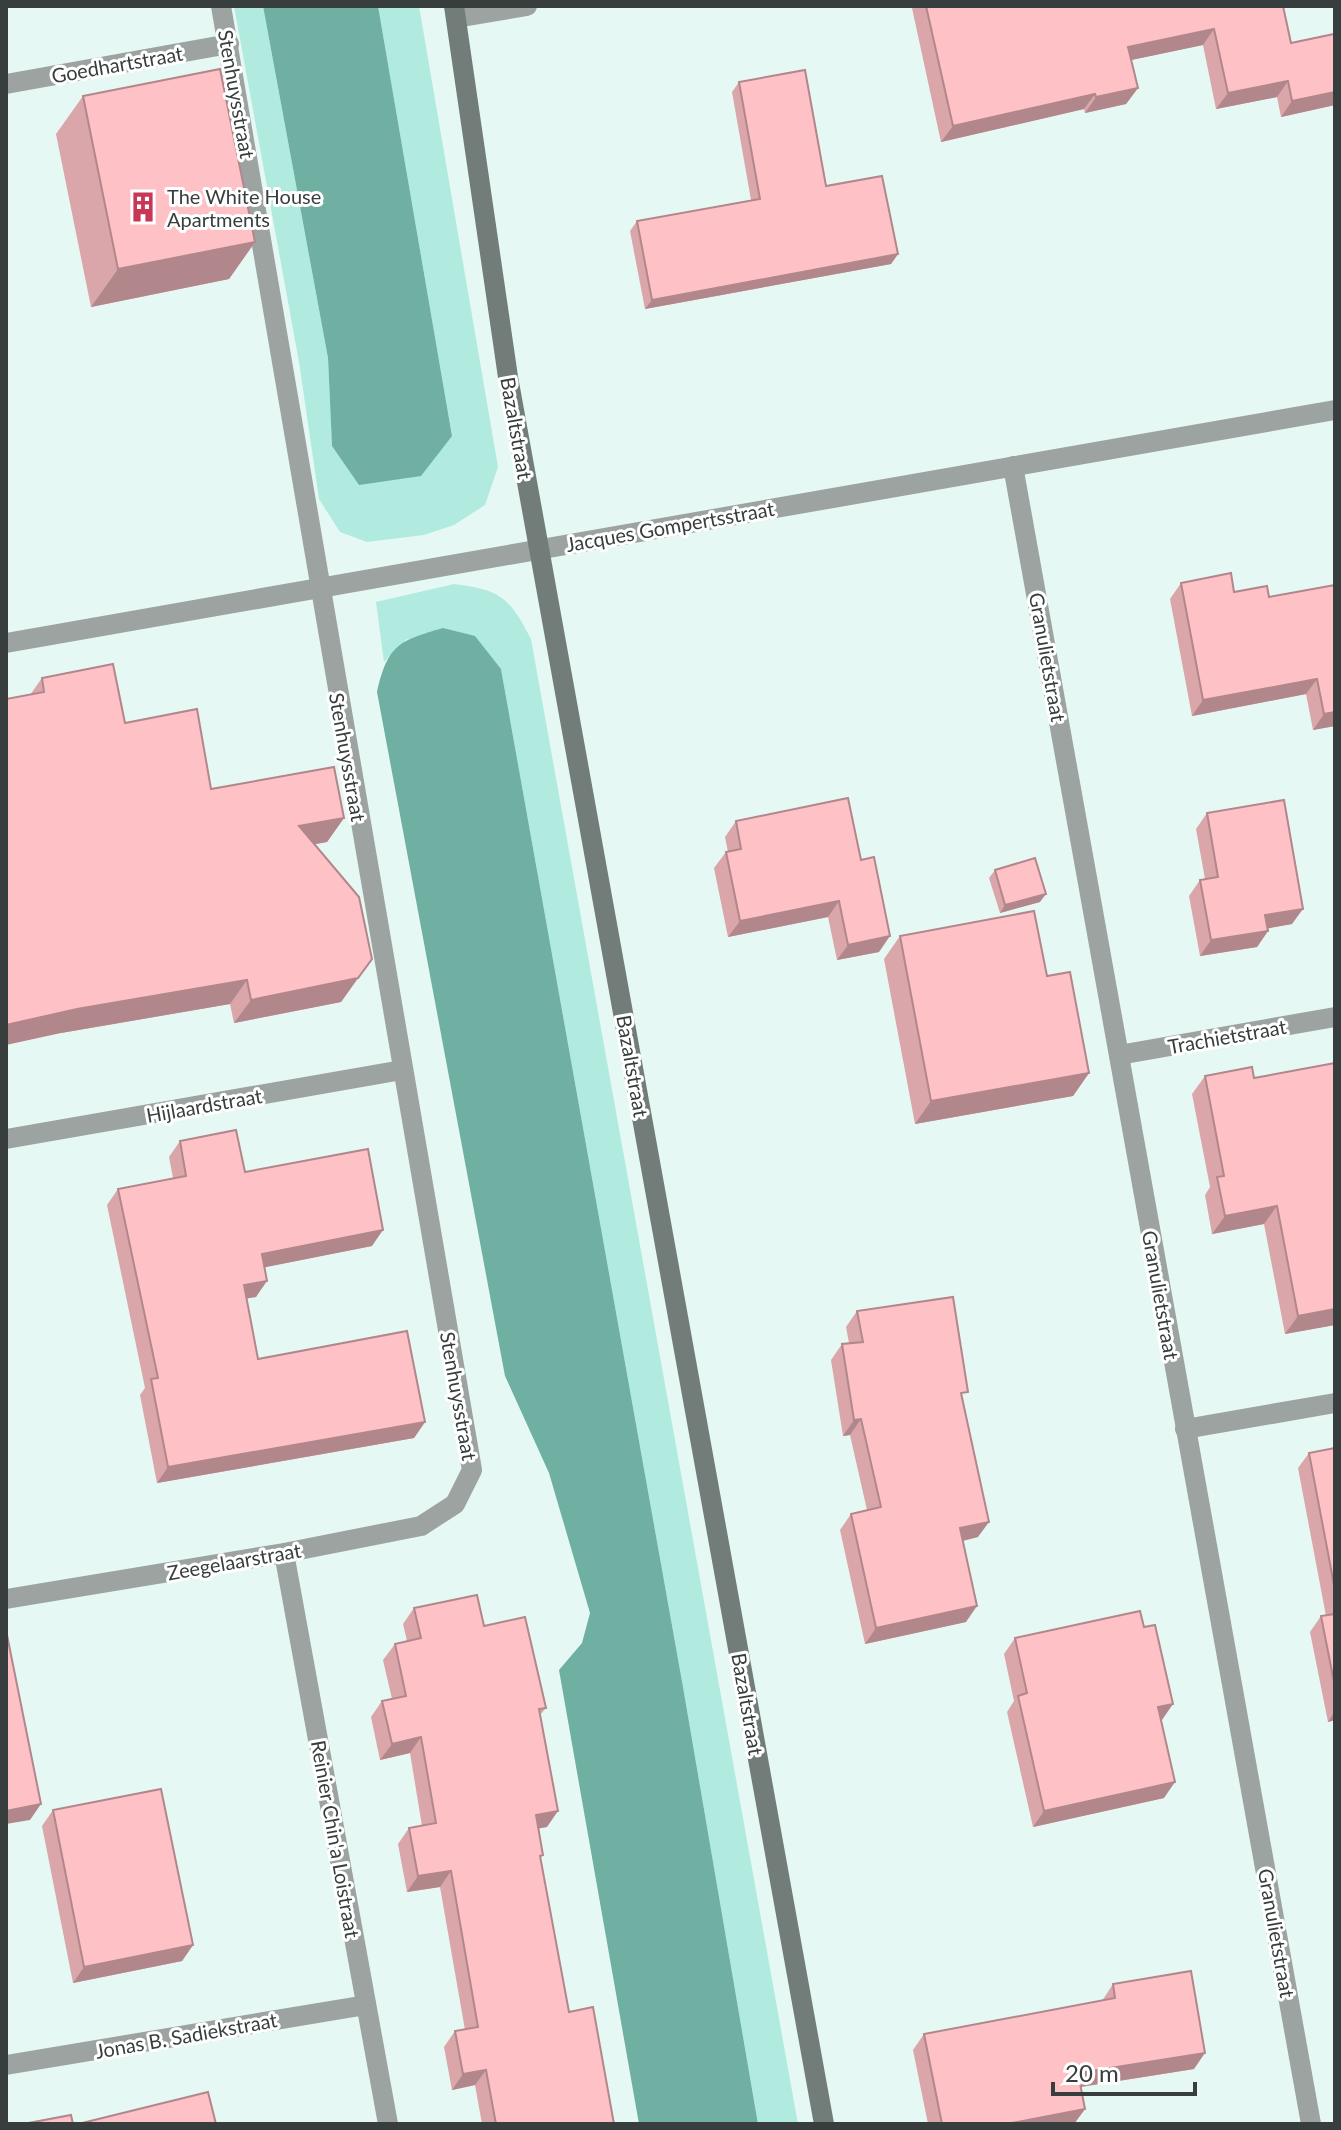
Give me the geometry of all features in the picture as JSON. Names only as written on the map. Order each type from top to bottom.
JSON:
[{"type":"street","name":"Stenhuysstraat","points":[[221,6],[472,1470],[455,1504]]},
{"type":"street","points":[[455,12],[527,6]]},
{"type":"street","name":"Bazaltstraat","points":[[455,12],[508,377],[824,2124]]},
{"type":"street","name":"Goedhartstraat","points":[[6,84],[229,44]]},
{"type":"street","name":"Jacques Gompertsstraat","points":[[6,643],[1335,410]]},
{"type":"street","name":"Granulietstraat","points":[[1013,466],[1311,2124]]},
{"type":"street","name":"Trachietstraat","points":[[1119,1055],[1335,1017]]},
{"type":"street","name":"Hijlaardstraat","points":[[6,1139],[402,1070]]},
{"type":"street","points":[[1185,1429],[1335,1403]]},
{"type":"street","name":"Zeegelaarstraat","points":[[6,1599],[284,1553],[421,1526],[455,1504]]},
{"type":"street","name":"Reinier Chin'a Loistraat","points":[[284,1553],[388,2124]]},
{"type":"street","name":"Jonas B. Sadiekstraat","points":[[6,2065],[366,2005]]},
{"type":"shaded area","points":[[234,6],[263,6],[328,358],[332,446],[452,436],[378,6],[419,6],[498,467],[485,505],[454,525],[424,535],[367,542],[340,532],[319,499],[299,362]]},
{"type":"shaded area","points":[[263,6],[378,6],[452,436],[421,476],[359,485],[332,446],[328,358]]},
{"type":"shaded area","points":[[454,584],[483,589],[502,598],[531,639],[798,2124],[758,2124],[501,669],[407,639],[384,662],[376,602]]},
{"type":"shaded area","points":[[443,628],[475,636],[501,669],[758,2124],[639,2124],[559,1670],[582,1643],[590,1613],[549,1473],[505,1376],[377,692],[386,664],[397,647]]},
{"type":"building","points":[[926,6],[1283,6],[1291,43],[1334,34],[1335,92],[1292,101],[1288,81],[1228,93],[1214,29],[1128,47],[1138,88],[1096,97],[1095,94],[953,126]]},
{"type":"building","name":"The White House Apartments","points":[[220,69],[255,242],[118,269],[83,96]]},
{"type":"building","points":[[805,70],[826,186],[882,176],[898,254],[652,300],[637,221],[760,199],[739,82]]},
{"type":"building","points":[[1231,573],[1234,592],[1267,586],[1269,597],[1335,585],[1335,712],[1324,714],[1317,679],[1203,700],[1181,583]]},
{"type":"building","points":[[113,664],[125,723],[197,709],[211,789],[334,767],[344,818],[299,826],[359,897],[372,959],[358,978],[251,1000],[247,980],[77,1009],[6,1025],[6,699],[44,692],[42,678]]},
{"type":"building","points":[[848,798],[861,860],[874,857],[890,936],[848,945],[839,901],[740,921],[726,852],[741,849],[736,821]]},
{"type":"building","points":[[1284,800],[1303,909],[1265,915],[1268,931],[1211,940],[1200,880],[1218,877],[1207,813]]},
{"type":"building","points":[[1035,858],[1046,894],[1005,905],[995,870]]},
{"type":"building","points":[[1034,911],[1047,976],[1070,972],[1089,1073],[931,1101],[900,936]]},
{"type":"building","points":[[1335,1063],[1335,1309],[1298,1316],[1277,1206],[1225,1216],[1217,1177],[1224,1176],[1205,1076],[1252,1067],[1254,1078]]},
{"type":"building","points":[[236,1130],[245,1172],[368,1149],[383,1230],[262,1254],[267,1281],[244,1285],[258,1359],[407,1331],[425,1422],[168,1467],[151,1379],[158,1378],[118,1189],[186,1176],[180,1141]]},
{"type":"building","points":[[953,1297],[968,1392],[961,1393],[989,1522],[960,1528],[977,1606],[876,1628],[851,1514],[881,1507],[861,1419],[854,1420],[842,1344],[863,1342],[857,1311]]},
{"type":"building","points":[[1335,1448],[1335,1590],[1309,1453]]},
{"type":"building","points":[[477,1595],[484,1626],[525,1617],[546,1708],[539,1709],[558,1811],[536,1815],[543,1855],[540,1856],[569,2012],[593,2007],[614,2124],[496,2124],[486,2070],[463,2074],[455,2031],[478,2027],[451,1871],[418,1876],[409,1828],[436,1823],[421,1737],[392,1744],[382,1701],[406,1696],[395,1644],[421,1638],[414,1608]]},
{"type":"building","points":[[1140,1611],[1144,1627],[1155,1625],[1173,1704],[1158,1707],[1175,1782],[1044,1811],[1018,1696],[1027,1693],[1015,1638]]},
{"type":"building","points":[[1335,1614],[1335,1687],[1321,1616]]},
{"type":"building","points":[[6,1630],[41,1804],[6,1811]]},
{"type":"building","points":[[161,1789],[193,1945],[84,1967],[53,1810]]},
{"type":"building","points":[[1191,1971],[1205,2053],[1078,2073],[1085,2109],[1007,2124],[942,2124],[924,2034],[1115,1998],[1113,1984]]},
{"type":"building","points":[[208,2092],[216,2124],[78,2124]]},
{"type":"building","points":[[71,2115],[73,2124],[23,2124]]},
{"type":"place","name":"The White House Apartments","points":[[143,207]]}]
